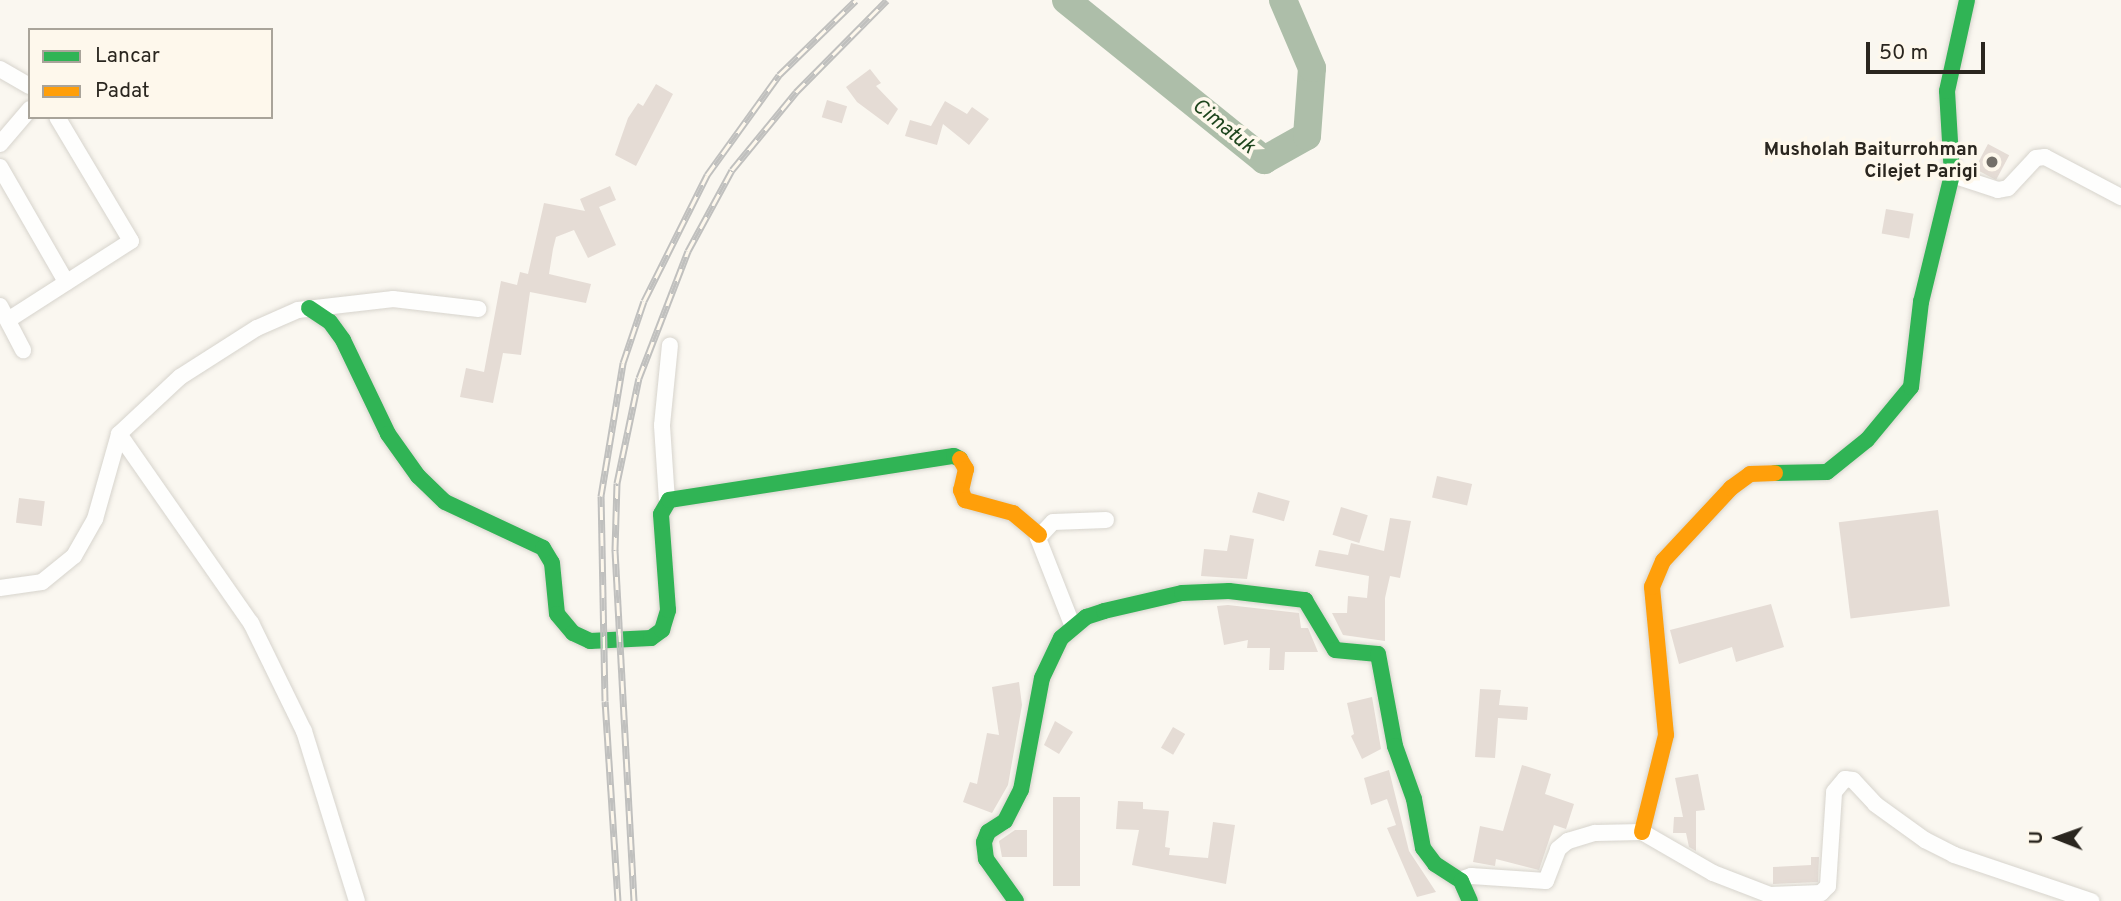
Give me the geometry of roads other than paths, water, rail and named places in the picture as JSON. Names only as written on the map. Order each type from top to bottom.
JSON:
[{"type":"street","points":[[1642,832],[1666,735],[1652,587],[1663,561],[1731,488],[1750,474],[1827,471],[1867,440],[1900,404],[1911,387],[1921,302],[1952,175],[1947,91],[1967,0]]},
{"type":"street","points":[[0,69],[28,85]]},
{"type":"street","points":[[0,144],[28,111]]},
{"type":"street","points":[[23,350],[4,313],[66,282],[129,244],[131,238],[58,119]]},
{"type":"street","points":[[1952,175],[1998,190],[2008,188],[2036,158],[2045,157],[2121,198]]},
{"type":"street","points":[[0,167],[66,282]]},
{"type":"street","points":[[0,588],[42,582],[74,556],[95,519],[120,433],[197,365],[257,328],[309,308],[393,299],[478,309]]},
{"type":"street","points":[[309,308],[330,322],[343,340],[388,435],[418,475],[445,502],[543,548],[552,563],[557,614],[573,633],[590,641],[652,638],[662,630],[668,610],[661,514],[667,501],[662,425],[670,345]]},
{"type":"street","points":[[120,433],[251,622],[304,731],[357,901]]},
{"type":"street","points":[[667,501],[954,456],[964,461],[966,470],[961,490],[965,500],[1013,513],[1039,535]]},
{"type":"street","points":[[1073,626],[1037,545],[1039,535],[1054,522],[1106,520]]},
{"type":"street","points":[[1016,901],[986,859],[984,842],[1016,802],[1041,678],[1054,648],[1073,626],[1104,611],[1182,593],[1241,591],[1305,600],[1313,607],[1335,650],[1373,651],[1380,656],[1395,746],[1415,803],[1423,848],[1435,864],[1460,880],[1470,901]]},
{"type":"street","points":[[1460,880],[1471,876],[1546,881],[1558,849],[1568,841],[1595,833],[1642,832],[1713,873],[1770,895],[1821,893],[1828,886],[1834,792],[1844,779],[1853,780],[1875,804],[1925,840],[1954,855],[2091,901]]},
{"type":"waterway","name":"Cimatuk","points":[[1066,0],[1264,160],[1307,136],[1312,68],[1283,0]]},
{"type":"railway","points":[[618,901],[605,701],[601,496],[623,363],[644,301],[707,175],[779,75],[856,0]]},
{"type":"railway","points":[[634,901],[615,550],[617,483],[639,378],[688,251],[732,170],[796,92],[887,0]]},
{"type":"place","name":"Musholah Baiturrohman Cilejet Parigi","points":[[1992,162]]}]
